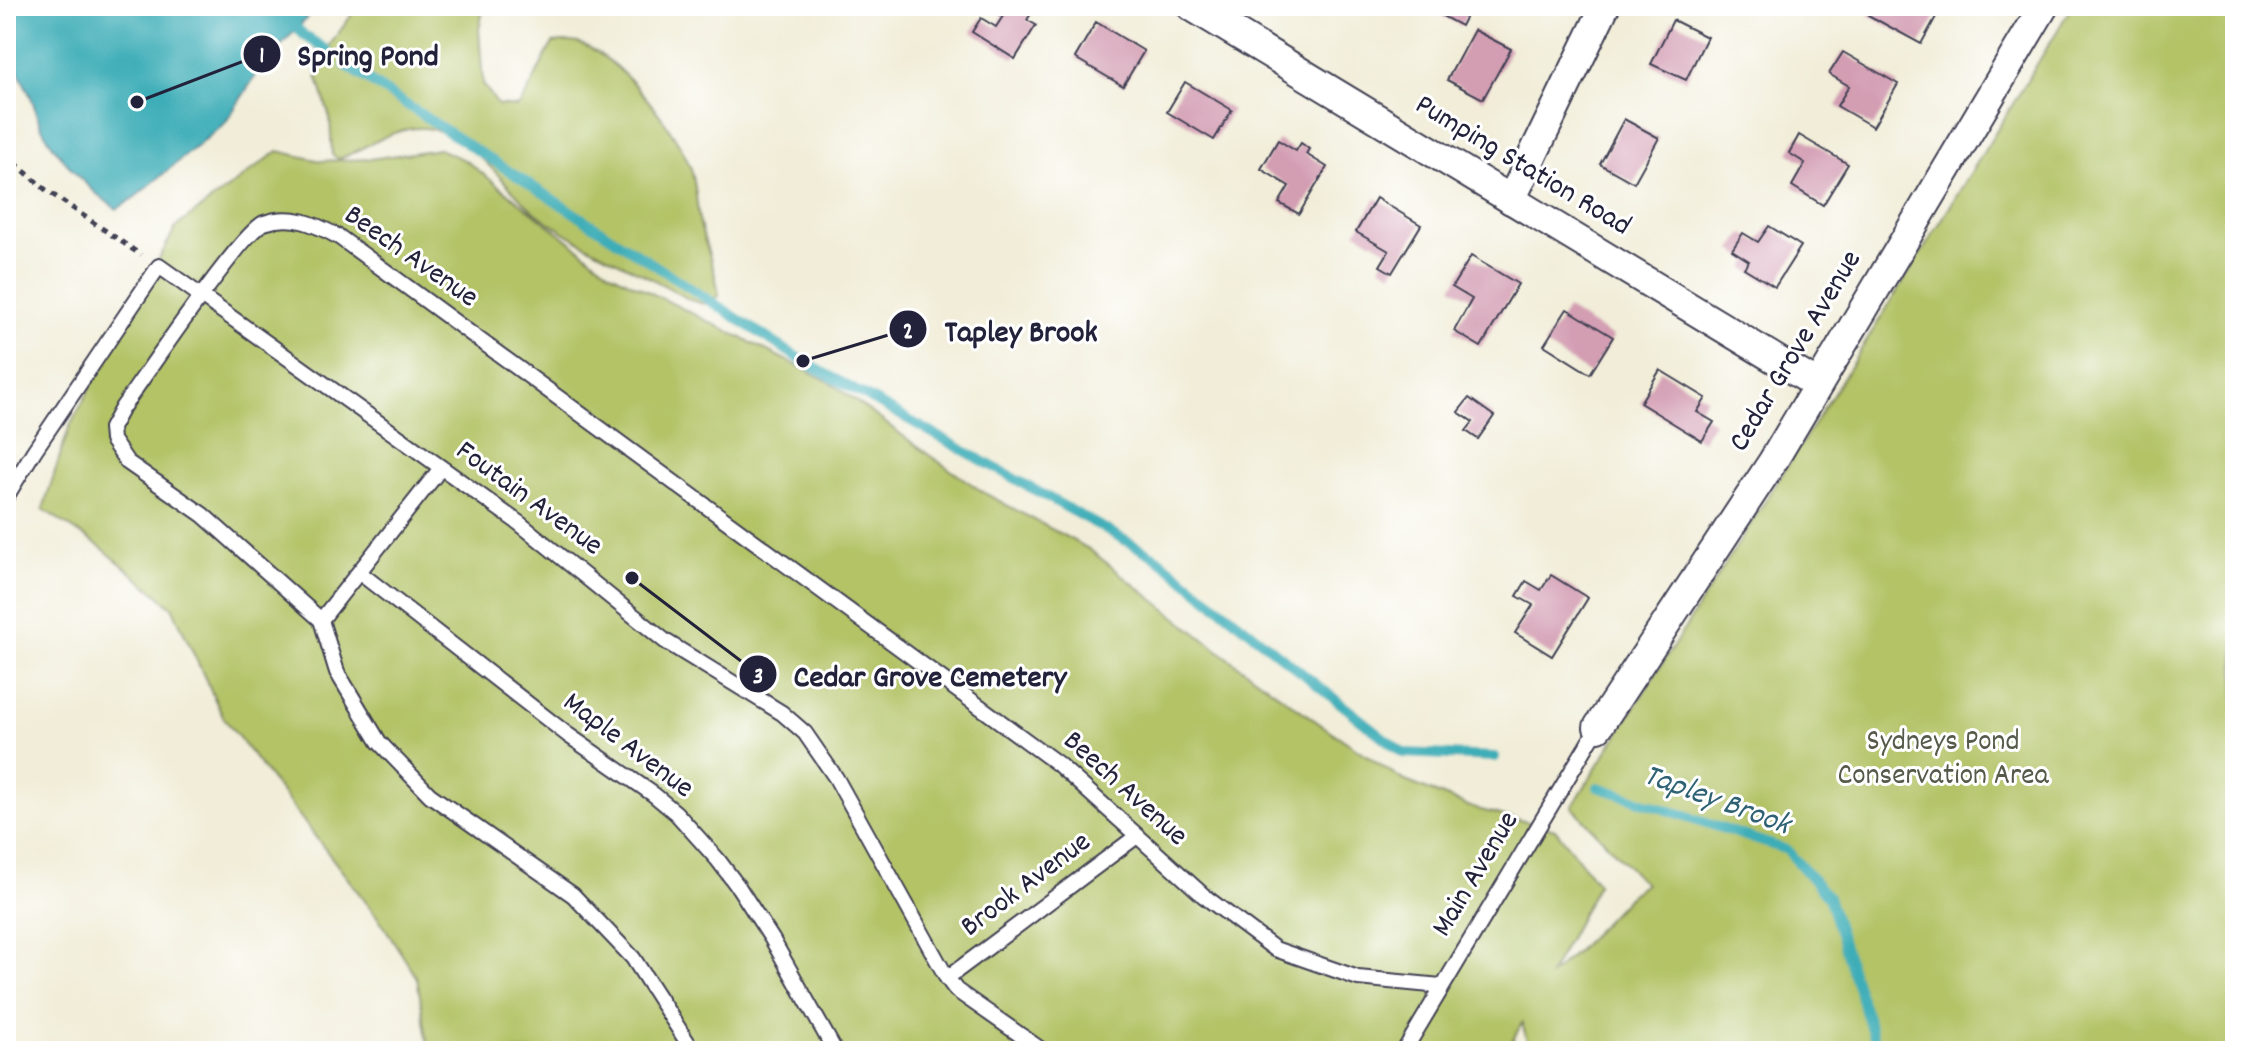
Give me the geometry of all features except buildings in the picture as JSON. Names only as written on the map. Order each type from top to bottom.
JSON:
[{"type":"street","points":[[1511,200],[1605,6]]},
{"type":"street","name":"Cedar Grove Avenue","points":[[1598,727],[1773,461],[2044,6]]},
{"type":"street","name":"Pumping Station Road","points":[[1208,10],[1511,200],[1818,385]]},
{"type":"lane","name":"Beech Avenue","points":[[321,620],[203,515],[127,462],[112,440],[111,428],[122,408],[202,296],[260,224],[280,219],[308,220],[339,237],[1058,764],[1204,896],[1275,949],[1358,978],[1441,986]]},
{"type":"lane","name":"Foutain Avenue","points":[[159,266],[519,523],[665,641],[782,713],[805,733],[836,778],[947,978],[956,990],[1043,1051]]},
{"type":"lane","points":[[6,497],[159,266]]},
{"type":"lane","points":[[441,468],[321,620],[337,672],[379,742],[430,795],[573,895],[633,958],[693,1051]]},
{"type":"lane","name":"Maple Avenue","points":[[360,573],[568,735],[676,813],[739,888],[772,939],[835,1051]]},
{"type":"lane","name":"Main Avenue","points":[[1404,1051],[1598,727]]},
{"type":"lane","name":"Brook Avenue","points":[[947,978],[1137,836]]},
{"type":"path","points":[[6,155],[72,209],[159,266]]},
{"type":"green space","points":[[358,6],[484,6],[479,29],[483,84],[498,105],[518,107],[553,43],[578,43],[611,63],[645,96],[684,153],[693,176],[700,224],[719,296],[704,304],[690,300],[572,237],[522,201],[471,149],[442,132],[425,128],[402,130],[339,159],[332,155],[330,118],[317,76],[317,63]]},
{"type":"green space","name":"Sydneys Pond Conservation Area","points":[[2072,6],[2235,6],[2235,1051],[1530,1051],[1522,1023],[1507,1051],[429,1051],[417,978],[382,923],[223,717],[172,607],[102,548],[43,509],[69,428],[176,227],[278,151],[321,161],[370,159],[439,149],[465,160],[611,273],[830,382],[986,494],[1089,549],[1232,661],[1403,780],[1473,808],[1555,829],[1598,884],[1549,976],[1630,895],[1645,884],[1572,807],[1887,308]]},
{"type":"water","points":[[7,6],[318,6],[262,66],[225,123],[117,209],[75,173],[42,128],[6,43]]},
{"type":"waterway","name":"Tapley Brook","points":[[275,6],[305,36],[327,50]]},
{"type":"waterway","name":"Tapley Brook","points":[[345,65],[803,361],[1157,558],[1403,753],[1495,757]]},
{"type":"waterway","name":"Tapley Brook","points":[[1598,787],[1787,850],[1828,897],[1875,1042],[1883,1051]]},
{"type":"place","name":"Spring Pond","points":[[137,102]]},
{"type":"place","name":"Tapley Brook","points":[[803,361]]},
{"type":"place","name":"Cedar Grove Cemetery","points":[[632,578]]}]
